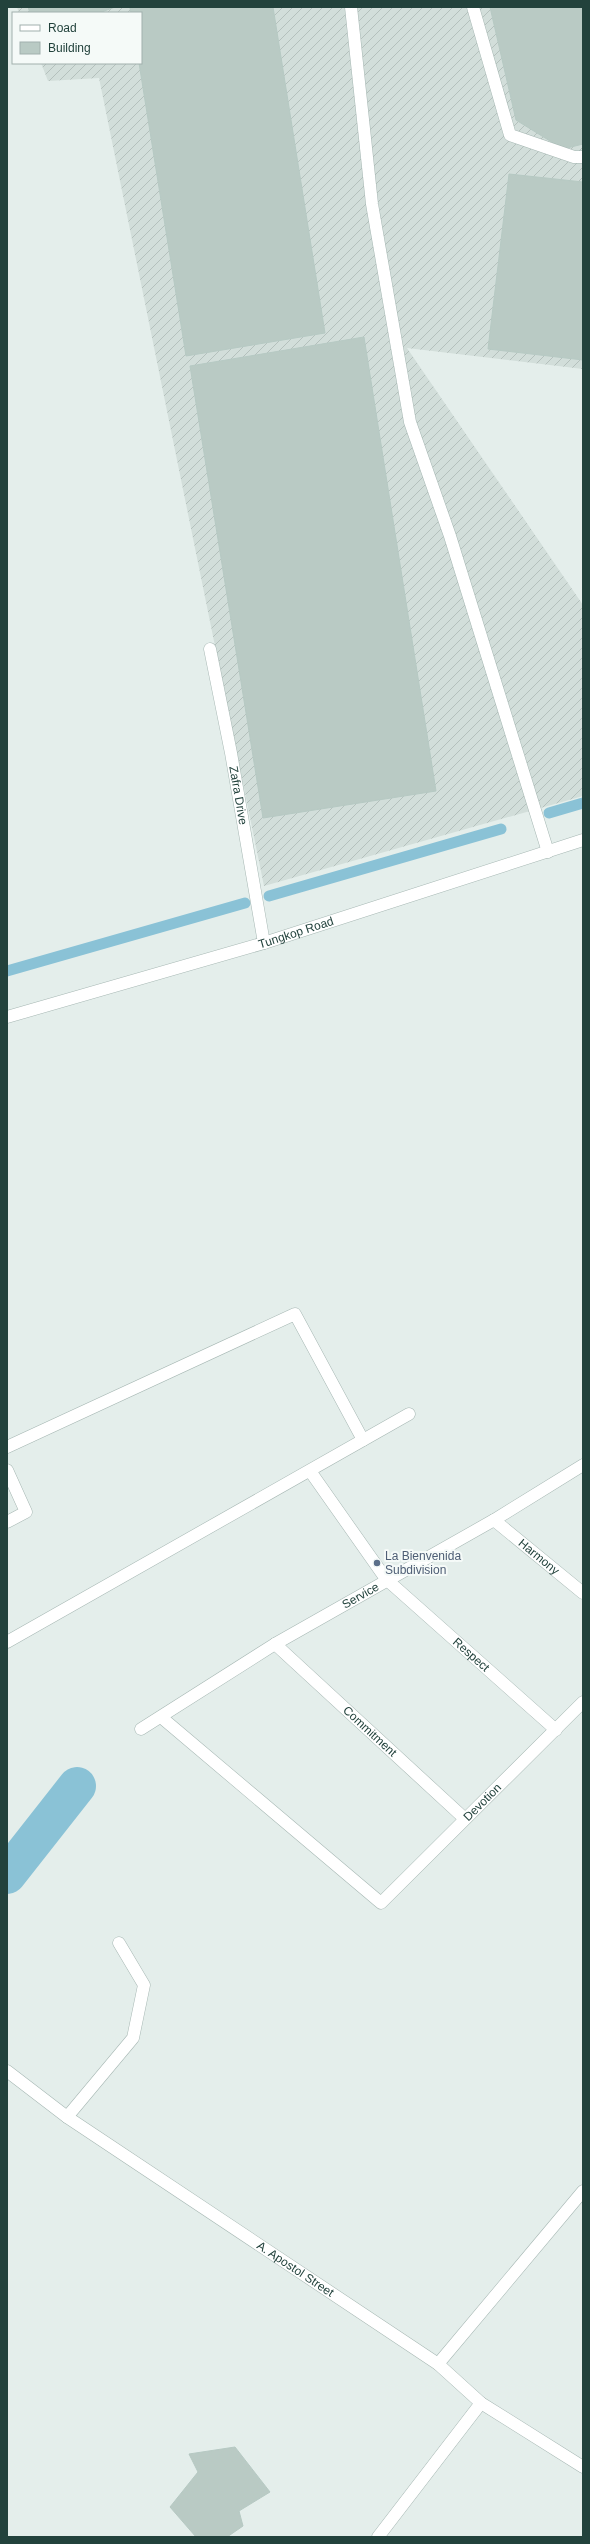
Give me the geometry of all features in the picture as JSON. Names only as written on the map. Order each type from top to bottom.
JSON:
[{"type":"street","points":[[351,7],[372,204],[410,422],[450,536],[548,852]]},
{"type":"street","points":[[474,7],[510,135],[574,157],[583,158]]},
{"type":"street","name":"Zafra Drive","points":[[210,649],[231,753],[264,943]]},
{"type":"street","name":"Tungkop Road","points":[[7,1017],[264,943],[583,840]]},
{"type":"street","points":[[7,1447],[295,1314],[363,1440]]},
{"type":"street","points":[[7,1642],[409,1414]]},
{"type":"street","name":"Service","points":[[141,1729],[275,1644],[386,1579],[494,1520],[583,1465]]},
{"type":"street","points":[[7,1470],[26,1512],[7,1522]]},
{"type":"street","name":"Respect","points":[[310,1471],[386,1579],[556,1730]]},
{"type":"street","name":"Harmony","points":[[494,1520],[583,1593]]},
{"type":"street","name":"Commitment","points":[[275,1644],[464,1818]]},
{"type":"street","name":"Devotion","points":[[161,1717],[381,1902],[464,1818],[556,1730],[583,1702]]},
{"type":"street","points":[[67,2117],[133,2038],[144,1985],[119,1943]]},
{"type":"street","name":"A. Apostol Street","points":[[7,2070],[67,2117],[438,2364],[481,2403],[583,2468]]},
{"type":"street","points":[[438,2364],[583,2191]]},
{"type":"street","points":[[378,2537],[481,2403]]},
{"type":"shaded area","points":[[17,7],[583,7],[583,369],[407,348],[583,605],[583,796],[264,886],[99,78],[48,81],[41,64],[142,64],[142,12],[19,12]]},
{"type":"building","points":[[28,7],[115,7],[102,12],[30,12]]},
{"type":"building","points":[[273,7],[325,333],[186,356],[139,64],[142,64],[142,12],[131,12],[130,8]]},
{"type":"building","points":[[490,7],[583,7],[583,144],[563,149],[516,120]]},
{"type":"building","points":[[509,174],[583,182],[583,360],[488,349]]},
{"type":"building","points":[[364,337],[436,791],[263,818],[190,366]]},
{"type":"building","points":[[235,2447],[270,2492],[239,2511],[243,2526],[227,2537],[196,2537],[170,2507],[198,2472],[189,2454]]},
{"type":"waterway","points":[[549,813],[583,803]]},
{"type":"waterway","points":[[269,896],[501,829]]},
{"type":"waterway","points":[[7,971],[245,903]]},
{"type":"waterway","points":[[7,1875],[77,1786]]},
{"type":"place","name":"La Bienvenida Subdivision","points":[[377,1563]]}]
